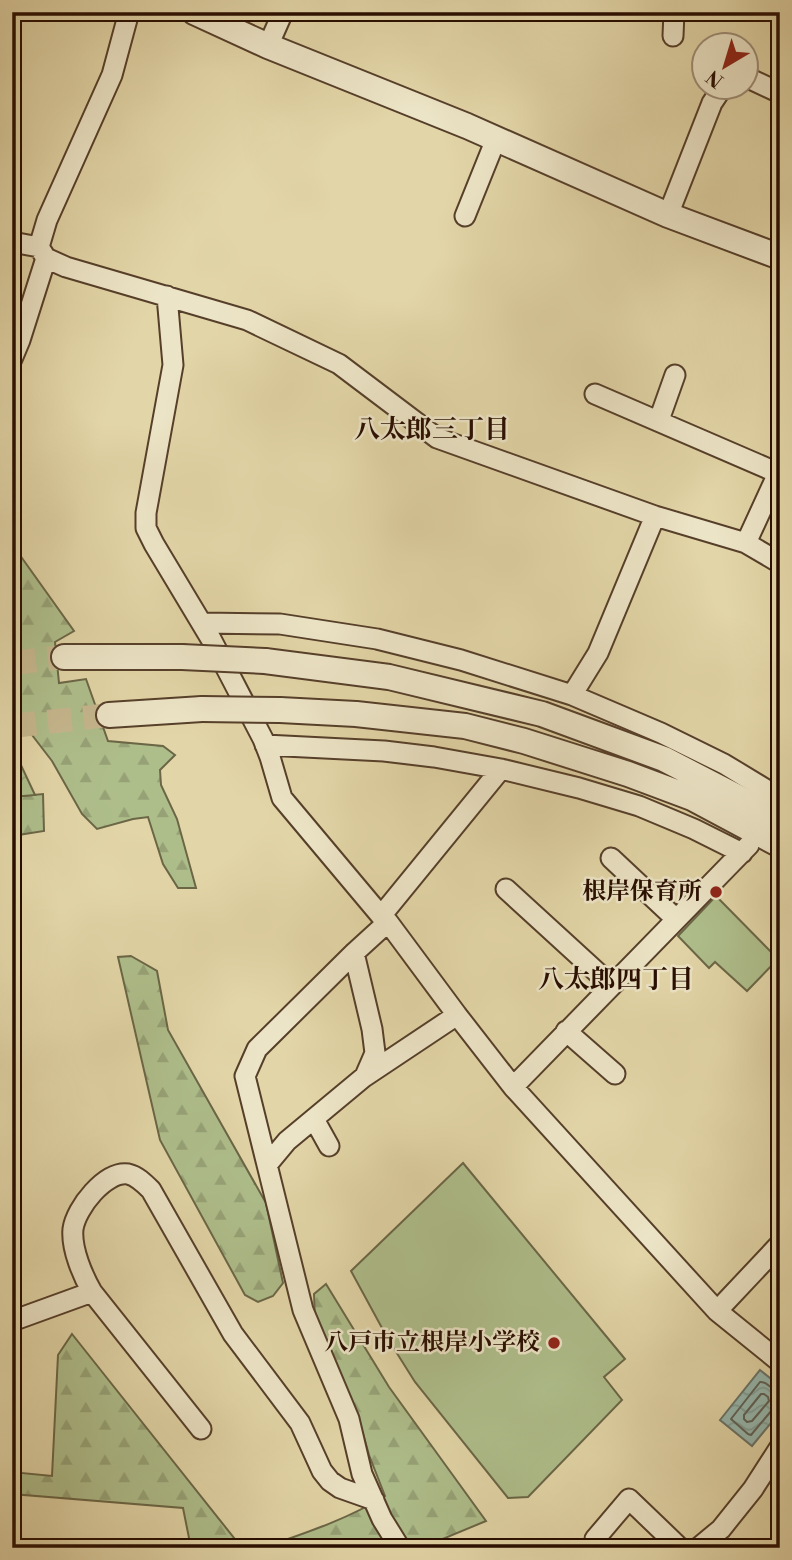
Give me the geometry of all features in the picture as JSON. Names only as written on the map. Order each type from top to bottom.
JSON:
[{"type":"street","points":[[12,359],[20,340],[42,253],[47,220],[113,75],[129,12]]},
{"type":"street","points":[[194,12],[268,47],[496,138],[668,215],[780,257]]},
{"type":"street","points":[[268,47],[282,12]]},
{"type":"street","points":[[673,36],[674,12]]},
{"type":"street","points":[[760,83],[780,93]]},
{"type":"street","points":[[668,215],[713,102]]},
{"type":"street","points":[[465,216],[496,138]]},
{"type":"street","points":[[12,242],[42,253],[66,267],[247,320],[339,364],[437,439],[655,516],[746,543],[780,564]]},
{"type":"street","points":[[167,296],[173,365],[146,513],[146,528],[202,623],[265,745],[282,798],[385,919],[513,1087],[717,1311],[780,1362]]},
{"type":"street","points":[[659,420],[675,375]]},
{"type":"street","points":[[595,394],[779,471],[746,543]]},
{"type":"street","points":[[572,695],[598,653],[655,516]]},
{"type":"street","points":[[202,623],[280,624],[377,639],[461,660],[572,695],[661,733],[724,764],[780,798]]},
{"type":"street","points":[[64,657],[182,657],[265,661],[389,677],[542,714],[664,759],[773,833]]},
{"type":"street","points":[[109,715],[202,709],[280,710],[356,714],[465,726],[524,741],[628,774],[773,833]]},
{"type":"street","points":[[265,745],[384,751],[501,769],[639,806],[742,853]]},
{"type":"street","points":[[400,1548],[362,1475],[349,1419],[303,1310],[245,1076],[257,1049],[385,919],[501,769]]},
{"type":"street","points":[[513,1087],[742,853],[773,833]]},
{"type":"street","points":[[611,858],[676,919]]},
{"type":"street","points":[[506,888],[611,985]]},
{"type":"street","points":[[354,953],[375,1053],[364,1077]]},
{"type":"street","points":[[267,1165],[287,1141],[364,1077],[457,1015]]},
{"type":"street","points":[[566,1031],[615,1074]]},
{"type":"street","points":[[314,1119],[329,1146]]},
{"type":"street","points":[[201,1429],[92,1292],[76,1254],[73,1229],[79,1211],[96,1189],[121,1174],[131,1174],[151,1190],[233,1334],[300,1423],[322,1471],[340,1488],[374,1500]]},
{"type":"street","points":[[717,1311],[780,1244]]},
{"type":"street","points":[[12,1321],[92,1292]]},
{"type":"street","points":[[698,1548],[721,1529],[754,1489],[780,1447]]},
{"type":"street","points":[[595,1539],[629,1499],[672,1545]]},
{"type":"green space","points":[[12,544],[74,631],[55,642],[59,683],[86,679],[108,741],[163,746],[175,755],[160,770],[161,785],[177,819],[196,888],[178,888],[163,864],[148,817],[97,829],[82,814],[52,761],[12,709]]},
{"type":"green space","points":[[12,746],[35,795],[12,797]]},
{"type":"green space","points":[[43,794],[44,831],[12,836],[12,797]]},
{"type":"green space","points":[[716,896],[778,959],[747,991],[715,962],[709,968],[678,936]]},
{"type":"green space","points":[[131,956],[157,971],[168,1030],[266,1203],[283,1283],[273,1296],[258,1302],[245,1295],[160,1140],[118,957]]},
{"type":"green space","points":[[463,1163],[625,1359],[604,1377],[622,1400],[528,1497],[508,1498],[415,1382],[351,1271]]},
{"type":"green space","points":[[326,1284],[389,1387],[486,1521],[421,1548],[262,1548],[340,1519],[385,1496],[358,1416],[315,1320],[314,1294]]},
{"type":"green space","points":[[72,1334],[242,1548],[191,1548],[183,1508],[12,1494],[12,1472],[52,1476],[58,1355]]},
{"type":"water","points":[[760,1370],[780,1386],[780,1412],[752,1446],[720,1420]]},
{"type":"tunnel","points":[[12,663],[64,657]]},
{"type":"tunnel","points":[[12,726],[109,715]]},
{"type":"place","name":"根岸保育所","points":[[716,892]]},
{"type":"place","name":"八戸市立根岸小学校","points":[[554,1343]]},
{"type":"district","name":"八太郎三丁目","points":[[432,430]]},
{"type":"district","name":"八太郎四丁目","points":[[616,980]]}]
